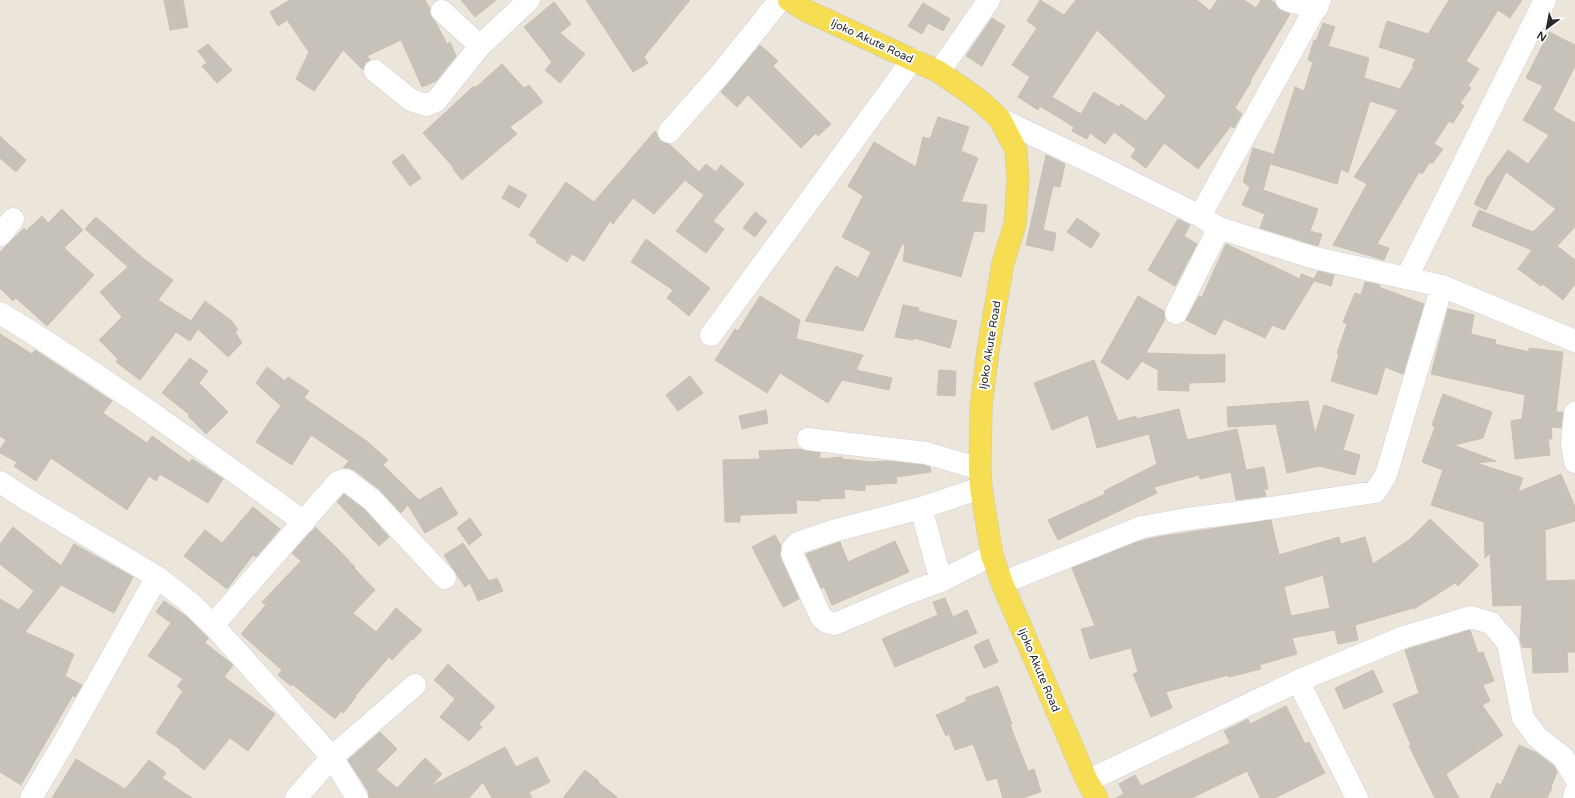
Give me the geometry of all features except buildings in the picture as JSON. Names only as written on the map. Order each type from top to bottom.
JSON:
[{"type":"main road","name":"Ijoko Akute Road","points":[[802,3],[939,72],[978,99],[1000,119],[1016,150],[1018,179],[1015,224],[1003,263],[988,350],[981,407],[981,479],[992,555],[1002,583],[1092,789]]},
{"type":"street","points":[[375,71],[410,100],[426,105],[436,101],[480,46],[529,0]]},
{"type":"street","points":[[668,132],[722,72],[780,0]]},
{"type":"street","points":[[939,72],[989,0]]},
{"type":"street","points":[[1200,216],[1318,4],[1287,0]]},
{"type":"street","points":[[1407,277],[1545,0]]},
{"type":"street","points":[[442,11],[480,46]]},
{"type":"street","points":[[711,335],[913,59]]},
{"type":"street","points":[[1000,119],[1200,216],[1219,228],[1311,257],[1407,277],[1442,286],[1575,341]]},
{"type":"street","points":[[1176,313],[1219,228]]},
{"type":"street","points":[[1002,583],[1142,527],[1187,518],[1257,510],[1375,492],[1386,475],[1442,286]]},
{"type":"street","points":[[0,313],[40,337],[140,405],[304,522]]},
{"type":"street","points":[[1575,413],[1572,443],[1575,462]]},
{"type":"street","points":[[808,439],[926,453],[981,479]]},
{"type":"street","points":[[981,479],[921,508],[833,531],[798,543],[793,548],[792,554],[821,617],[827,622],[835,624],[941,580],[992,555]]},
{"type":"street","points":[[213,625],[338,482],[346,480],[372,500],[446,578]]},
{"type":"street","points":[[0,482],[157,577],[188,600],[213,625],[332,757],[358,798]]},
{"type":"street","points":[[921,508],[941,580]]},
{"type":"street","points":[[31,798],[157,577]]},
{"type":"street","points":[[1092,789],[1298,681],[1404,637],[1442,624],[1471,617],[1491,623],[1508,643],[1524,718],[1538,738],[1563,757],[1575,777]]},
{"type":"street","points":[[1298,681],[1357,798]]},
{"type":"street","points":[[296,798],[332,757],[415,685]]},
{"type":"street","points":[[1574,798],[1575,793]]}]
